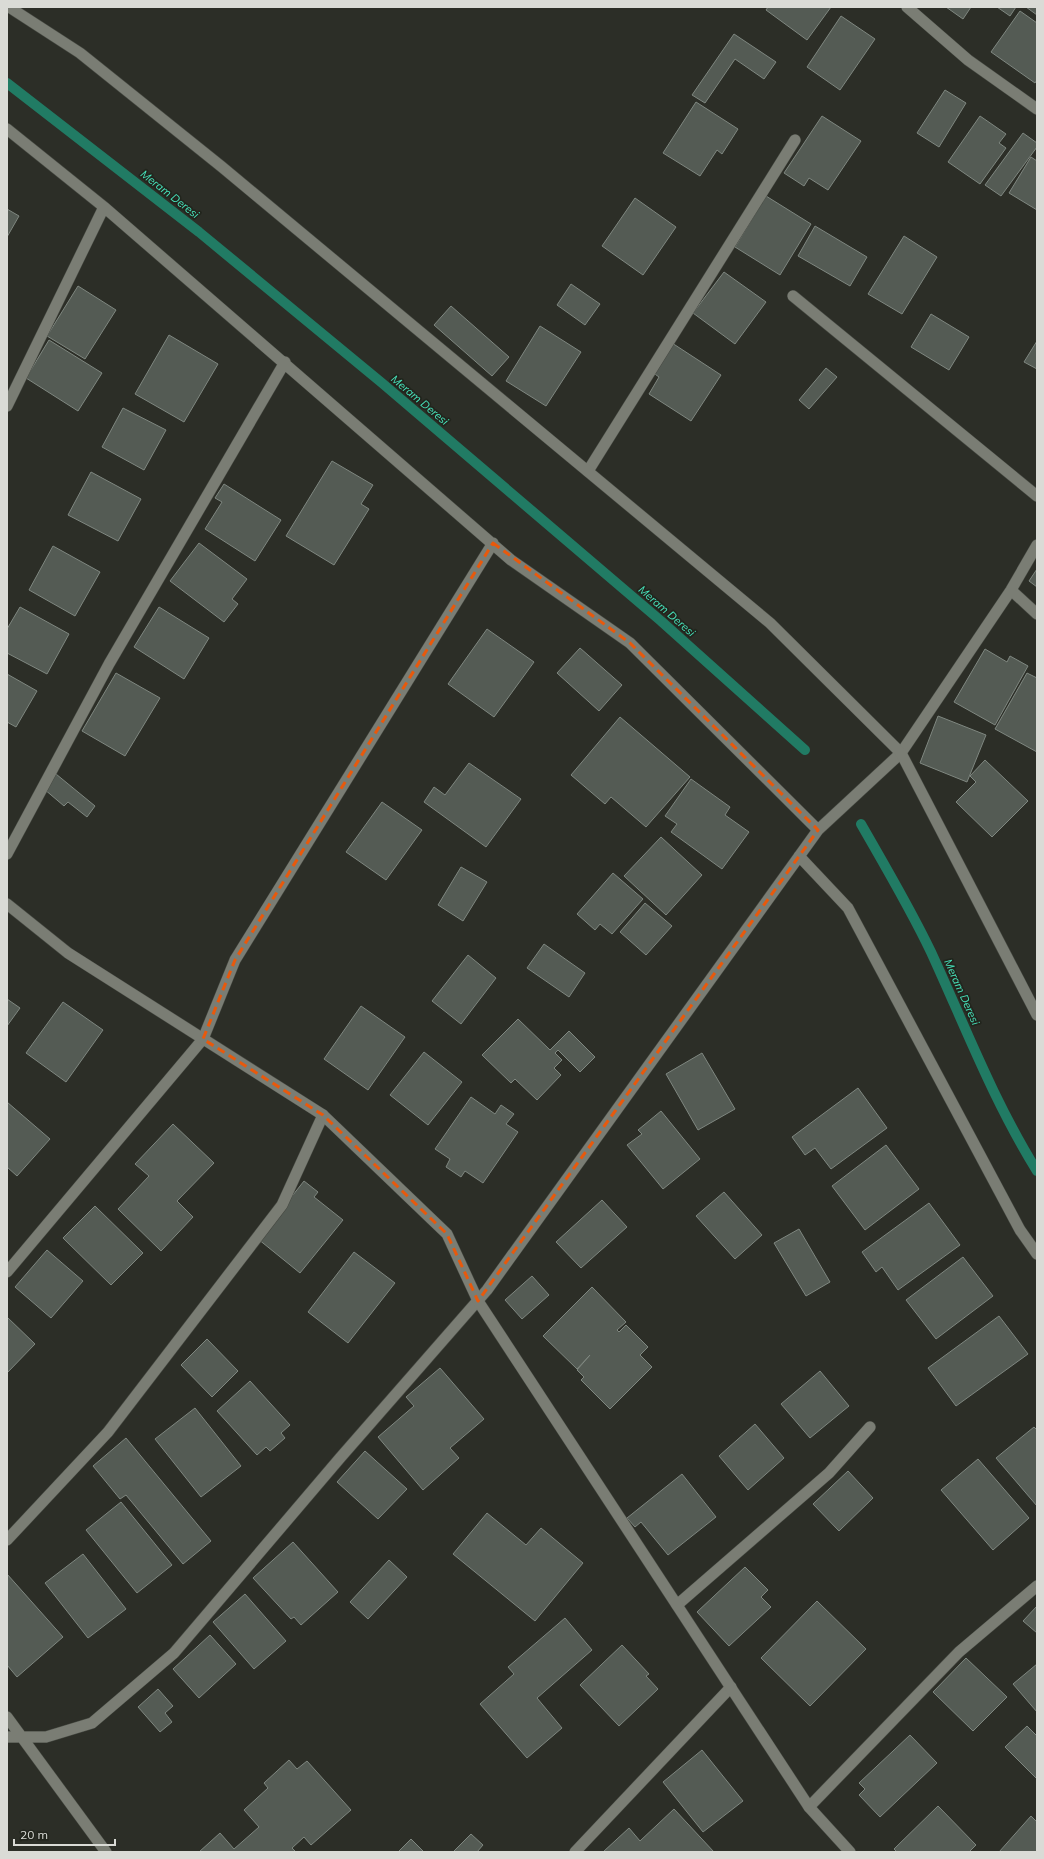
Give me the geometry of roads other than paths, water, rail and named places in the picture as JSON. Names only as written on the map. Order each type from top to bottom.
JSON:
[{"type":"street","points":[[9,7],[80,53],[222,167],[770,623],[901,753],[1036,1009]]},
{"type":"street","points":[[907,7],[968,60],[1037,109]]},
{"type":"street","points":[[7,129],[104,207],[285,362],[511,560],[630,643],[818,830]]},
{"type":"street","points":[[588,471],[795,140]]},
{"type":"street","points":[[7,406],[104,207]]},
{"type":"street","points":[[793,296],[1037,496]]},
{"type":"street","points":[[7,854],[109,664],[285,362]]},
{"type":"street","points":[[8,1268],[203,1039],[235,960],[493,543]]},
{"type":"street","points":[[7,1737],[46,1737],[92,1723],[174,1653],[340,1458],[487,1290],[818,830],[901,753],[1012,590],[1037,545]]},
{"type":"street","points":[[1012,590],[1037,614]]},
{"type":"street","points":[[799,856],[848,908],[1020,1230],[1037,1254]]},
{"type":"street","points":[[7,904],[68,953],[323,1115],[447,1234],[478,1301],[809,1807],[850,1852]]},
{"type":"street","points":[[7,1540],[108,1432],[282,1205],[323,1115]]},
{"type":"street","points":[[677,1605],[829,1473],[870,1427]]},
{"type":"street","points":[[809,1807],[959,1652],[1037,1586]]},
{"type":"street","points":[[575,1852],[731,1687]]},
{"type":"street","points":[[7,1717],[24,1737],[106,1852]]},
{"type":"waterway","name":"Meram Deresi","points":[[7,83],[199,232],[382,383],[661,621],[805,750]]},
{"type":"waterway","name":"Meram Deresi","points":[[861,824],[923,936],[1007,1118],[1037,1171]]}]
